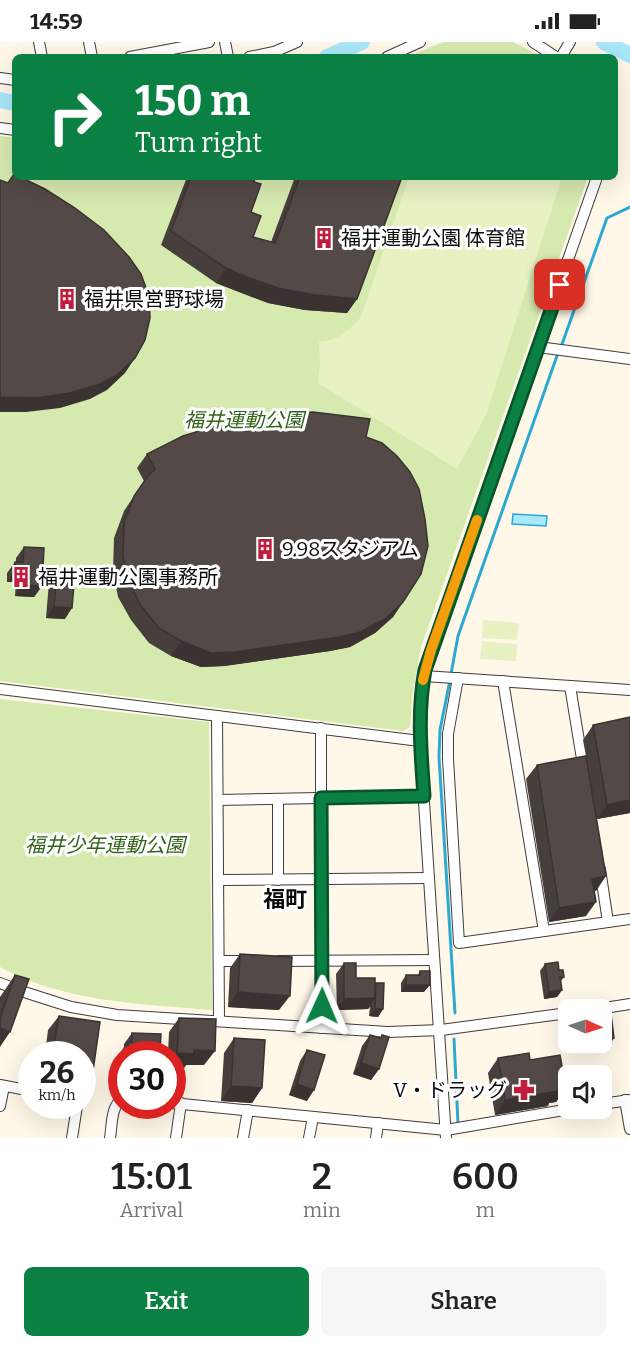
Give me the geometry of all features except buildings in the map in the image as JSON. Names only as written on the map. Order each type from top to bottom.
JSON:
[{"type":"street","points":[[146,54],[209,42]]},
{"type":"street","points":[[275,54],[297,42]]},
{"type":"street","points":[[394,54],[420,42]]},
{"type":"street","points":[[533,42],[551,54]]},
{"type":"street","points":[[448,1132],[420,741],[420,706],[424,676],[431,650],[596,180]]},
{"type":"street","points":[[538,347],[630,359]]},
{"type":"street","points":[[424,676],[630,690]]},
{"type":"street","points":[[457,678],[448,734],[448,759],[459,943],[630,919]]},
{"type":"street","points":[[503,681],[544,931]]},
{"type":"street","points":[[570,686],[585,780]]},
{"type":"street","points":[[0,689],[420,741]]},
{"type":"street","points":[[217,716],[219,1021]]},
{"type":"street","points":[[321,728],[321,1028]]},
{"type":"street","points":[[218,800],[424,796]]},
{"type":"street","points":[[278,799],[278,880]]},
{"type":"street","points":[[599,863],[608,922]]},
{"type":"street","points":[[218,880],[429,878]]},
{"type":"street","points":[[219,961],[435,960]]},
{"type":"street","points":[[0,982],[52,1002],[117,1015],[388,1032],[441,1030],[558,1014]]},
{"type":"street","points":[[612,1007],[630,1004]]},
{"type":"street","points":[[0,1106],[2,1085],[18,1088]]},
{"type":"street","points":[[612,1102],[627,1100],[630,1129]]},
{"type":"street","points":[[186,1104],[448,1132],[464,1127],[558,1111]]},
{"type":"street","points":[[243,1138],[248,1110]]},
{"type":"street","points":[[309,1138],[313,1117]]},
{"type":"street","points":[[72,1138],[75,1119]]},
{"type":"street","points":[[110,1138],[113,1119]]},
{"type":"street","points":[[176,1138],[177,1119]]},
{"type":"street","points":[[376,1138],[378,1123]]},
{"type":"green space","points":[[443,42],[513,42],[536,54],[414,54]]},
{"type":"green space","name":"福井運動公園","points":[[0,136],[12,138],[12,180],[587,180],[421,647],[412,697],[410,727],[403,731],[0,681]]},
{"type":"green space","points":[[408,180],[561,180],[486,415],[457,469],[318,383],[319,342],[343,334],[361,317]]},
{"type":"green space","points":[[483,620],[519,623],[517,640],[482,638]]},
{"type":"green space","points":[[482,641],[517,644],[516,661],[480,659]]},
{"type":"green space","name":"福井少年運動公園","points":[[0,699],[209,722],[212,1010],[131,1003],[76,994],[50,988],[0,967]]},
{"type":"water","points":[[513,514],[547,516],[546,526],[512,524]]},
{"type":"waterway","points":[[334,54],[362,42]]},
{"type":"waterway","points":[[604,42],[630,55]]},
{"type":"waterway","points":[[0,100],[12,102]]},
{"type":"waterway","points":[[561,347],[607,218],[630,207]]},
{"type":"waterway","points":[[451,674],[458,636],[558,353]]},
{"type":"waterway","points":[[450,680],[440,730],[439,757],[455,1013]]},
{"type":"waterway","points":[[454,1039],[458,1124]]},
{"type":"slow traffic","points":[[423,680],[431,650],[477,520]]},
{"type":"place","name":"福井運動公園 体育館","points":[[324,238]]},
{"type":"place","name":"福井県営野球場","points":[[67,299]]},
{"type":"place","name":"9.98スタジアム","points":[[265,549]]},
{"type":"place","name":"福井運動公園事務所","points":[[21,577]]},
{"type":"place","name":"V・ドラッグ","points":[[524,1090]]},
{"type":"district","name":"福町","points":[[285,899]]},
{"type":"route","points":[[322,1006],[321,798],[424,796],[420,706],[425,670],[560,285]]}]
